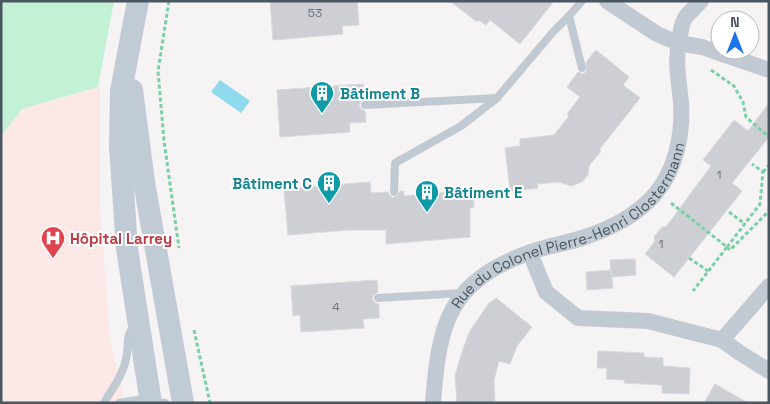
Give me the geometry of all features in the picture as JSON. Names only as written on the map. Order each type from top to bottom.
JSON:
[{"type":"street","points":[[138,1],[121,91],[120,146],[127,249],[138,322],[155,402]]},
{"type":"street","points":[[606,1],[657,34],[678,43],[702,47],[769,70]]},
{"type":"street","name":"Rue du Colonel Pierre-Henri Clostermann","points":[[433,403],[436,364],[445,324],[456,302],[463,293],[479,278],[530,253],[599,233],[620,222],[640,208],[657,192],[674,160],[679,140],[681,104],[677,76],[678,43],[684,18],[701,1]]},
{"type":"street","points":[[128,52],[144,182],[183,403]]},
{"type":"street","points":[[530,253],[546,292],[578,318],[648,321],[722,340],[769,371]]},
{"type":"street","points":[[722,340],[769,286]]},
{"type":"lane","points":[[394,192],[395,163],[461,126],[497,98],[582,1]]},
{"type":"lane","points":[[570,16],[582,68]]},
{"type":"lane","points":[[365,105],[497,98]]},
{"type":"lane","points":[[378,298],[463,293]]},
{"type":"lane","points":[[104,403],[117,382],[126,360],[128,332],[138,322]]},
{"type":"lane","points":[[119,403],[137,400],[155,402]]},
{"type":"path","points":[[169,1],[158,70],[164,141],[180,254]]},
{"type":"path","points":[[677,76],[703,65],[734,86],[743,102],[746,117],[769,137]]},
{"type":"path","points":[[752,164],[763,172]]},
{"type":"path","points":[[693,291],[760,204],[763,172],[769,165]]},
{"type":"path","points":[[657,192],[730,250],[769,211]]},
{"type":"path","points":[[729,212],[745,224]]},
{"type":"path","points":[[689,258],[708,271]]},
{"type":"path","points":[[193,328],[210,403]]},
{"type":"shaded area","name":"Hôpital Larrey","points":[[100,87],[100,207],[110,341],[125,403],[1,403],[1,136],[21,109]]},
{"type":"green space","points":[[1,1],[114,1],[98,87],[22,109],[1,136]]},
{"type":"water","points":[[220,80],[250,101],[241,113],[211,92]]},
{"type":"building","points":[[270,1],[357,1],[359,25],[342,26],[343,34],[273,40]]},
{"type":"building","points":[[450,1],[554,1],[520,44],[490,20],[486,25],[479,20],[477,22]]},
{"type":"building","points":[[596,50],[629,77],[623,85],[640,98],[599,150],[601,151],[589,166],[588,175],[582,182],[571,186],[559,182],[537,184],[538,188],[510,191],[505,148],[520,146],[520,139],[554,135],[569,116],[567,114],[580,97],[567,87],[578,72],[583,74],[586,72],[586,62]]},
{"type":"building","name":"Bâtiment B","points":[[363,84],[364,99],[360,102],[359,106],[365,111],[366,122],[349,123],[350,132],[280,137],[277,90]]},
{"type":"building","points":[[769,103],[769,137],[732,183],[742,191],[674,277],[645,254],[655,241],[654,237],[662,227],[666,227],[711,166],[703,160],[734,120],[748,131]]},
{"type":"building","points":[[370,182],[371,193],[388,192],[393,198],[400,191],[404,191],[404,196],[473,190],[474,207],[470,208],[470,237],[386,244],[386,230],[348,230],[288,235],[284,189]]},
{"type":"building","points":[[635,259],[636,275],[612,277],[611,271],[613,288],[587,290],[586,272],[611,270],[610,260]]},
{"type":"building","points":[[377,280],[378,292],[373,295],[372,299],[375,303],[379,304],[379,318],[363,319],[364,328],[301,332],[300,315],[293,316],[291,286]]},
{"type":"building","points":[[496,298],[532,327],[517,346],[510,364],[499,361],[494,380],[495,403],[457,402],[455,376],[463,349],[470,331],[489,303]]},
{"type":"building","points":[[598,351],[644,353],[644,357],[663,358],[663,366],[690,368],[689,394],[662,393],[662,385],[624,383],[625,380],[606,379],[607,368],[597,368]]},
{"type":"building","points":[[715,384],[748,403],[704,403]]},
{"type":"place","name":"Bâtiment B","points":[[322,114]]},
{"type":"place","name":"Bâtiment C","points":[[329,204]]},
{"type":"place","name":"Bâtiment E","points":[[427,213]]},
{"type":"place","name":"Hôpital Larrey","points":[[53,259]]}]
